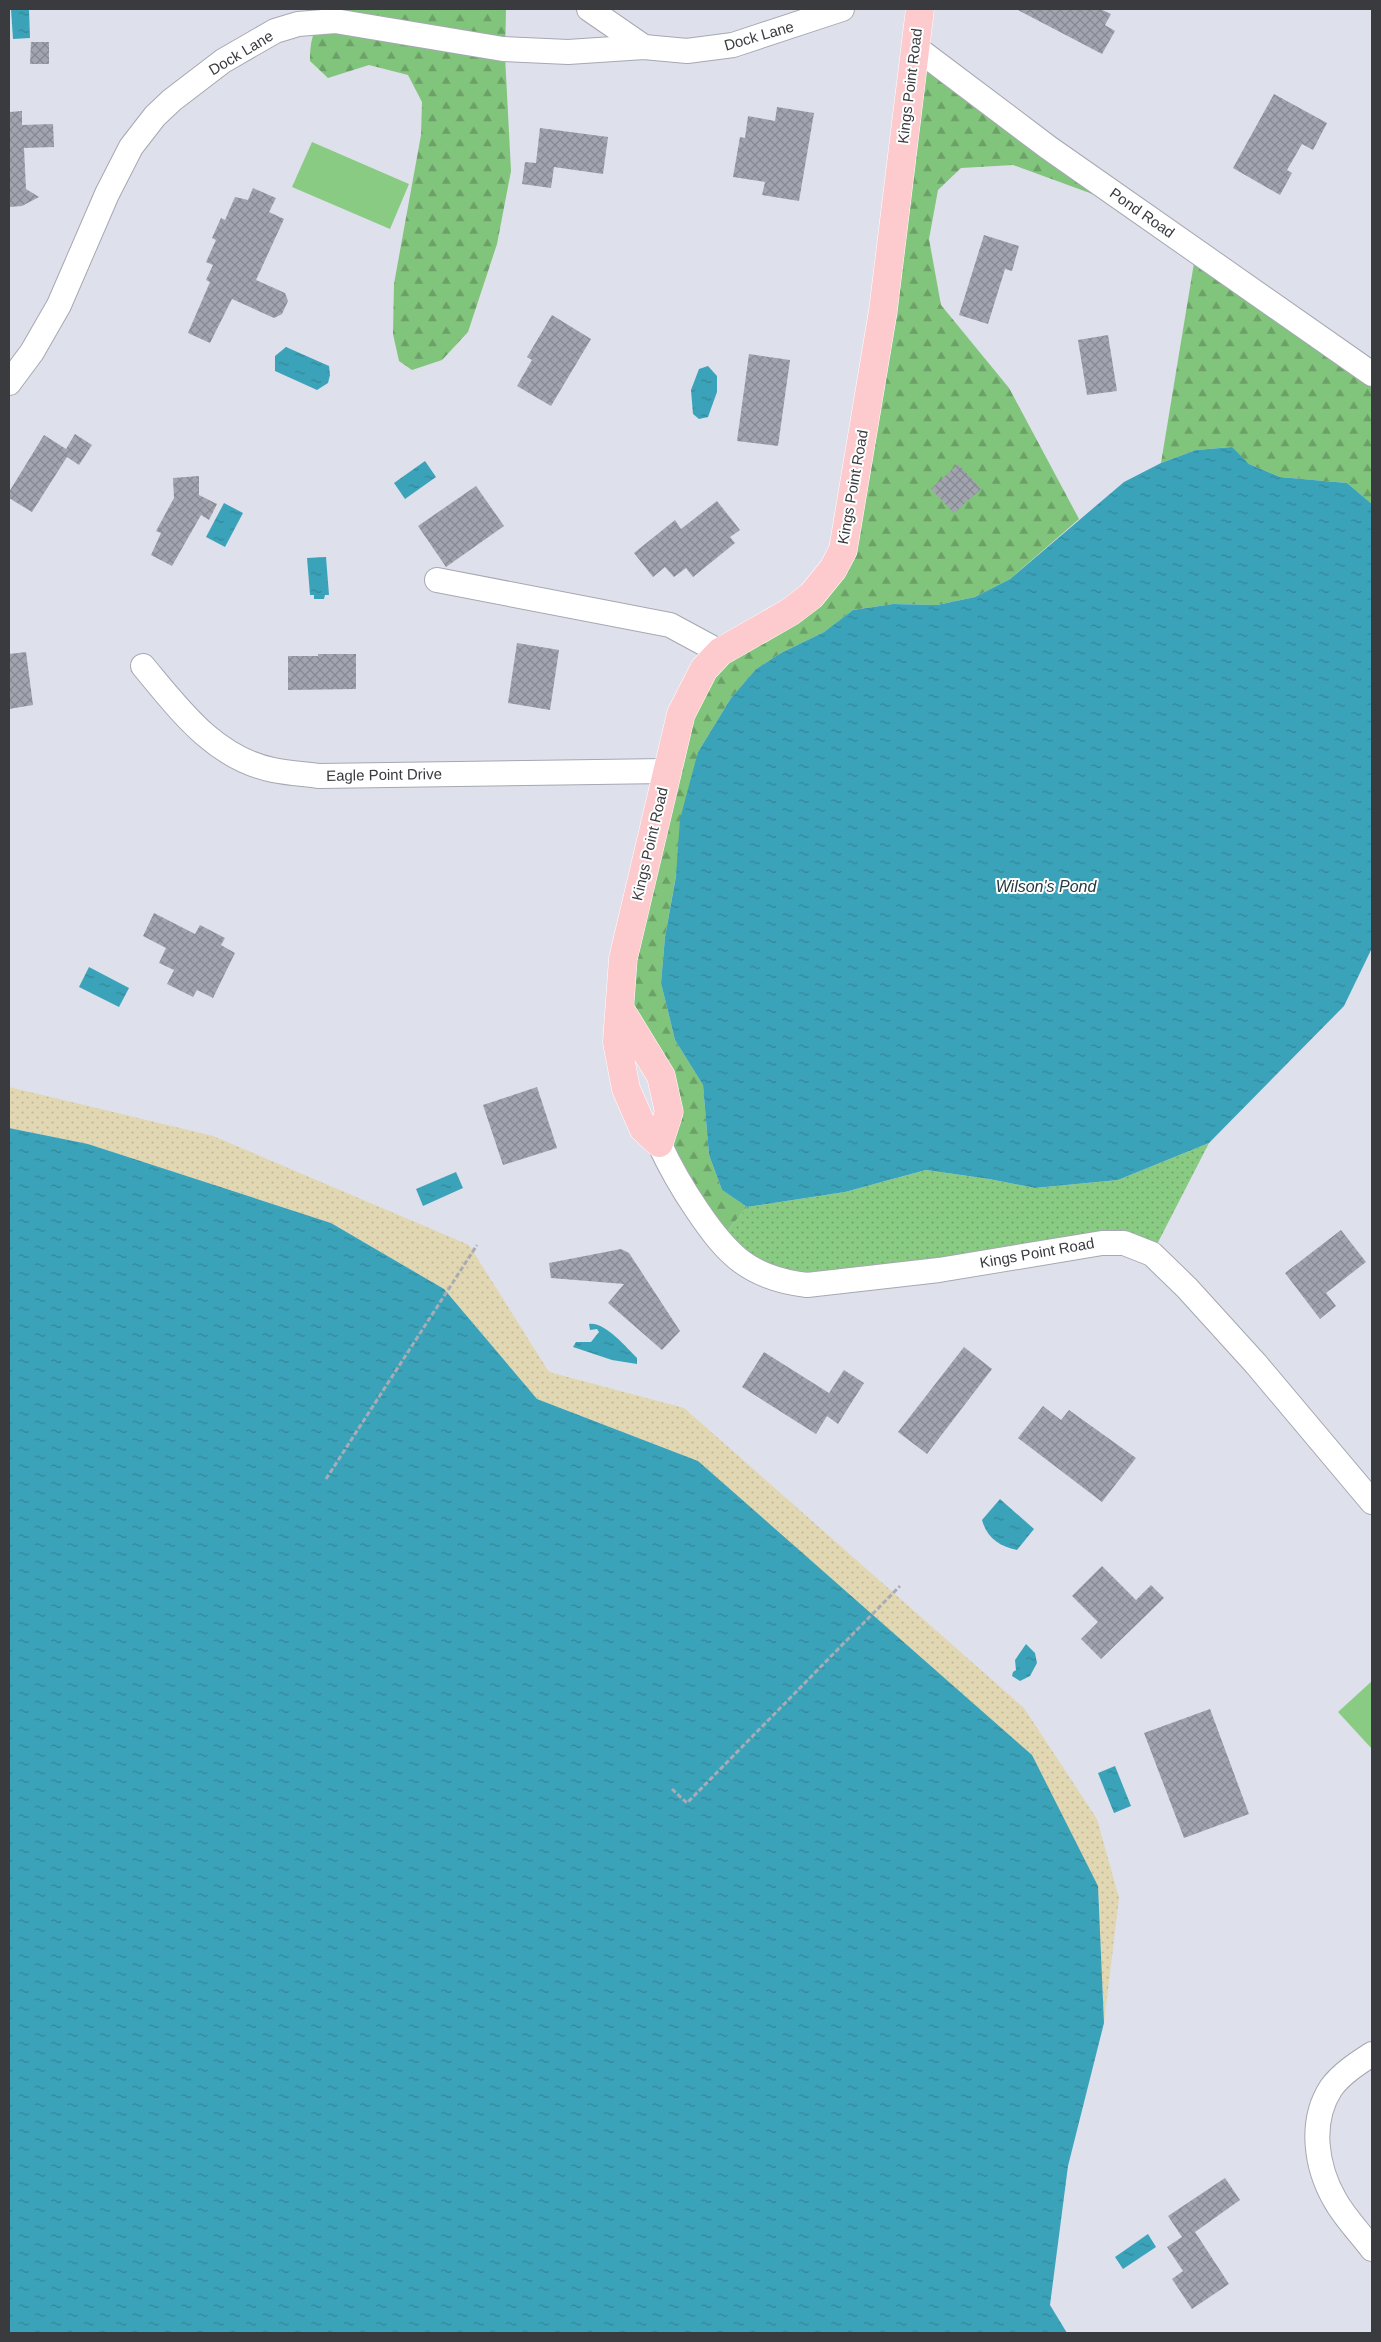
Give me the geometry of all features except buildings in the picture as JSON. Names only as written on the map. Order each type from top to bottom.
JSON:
[{"type":"main road","name":"Kings Point Road","points":[[659,1143],[643,1128],[626,1089],[617,1042],[624,959],[666,771],[681,714],[704,669],[720,652],[790,612],[811,596],[833,569],[842,550],[883,312],[920,9]]},
{"type":"main road","points":[[620,1009],[661,1076],[669,1112],[659,1143]]},
{"type":"street","name":"Dock Lane","points":[[589,9],[644,47]]},
{"type":"street","name":"Dock Lane","points":[[9,383],[32,352],[59,305],[107,194],[131,147],[155,116],[172,100],[223,61],[275,31],[298,24],[335,21],[503,49],[568,52],[644,47],[687,51],[733,45],[842,9]]},
{"type":"street","name":"Pond Road","points":[[915,47],[1049,148],[1370,367]]},
{"type":"street","points":[[437,580],[670,625],[720,652]]},
{"type":"street","name":"Eagle Point Drive","points":[[143,666],[184,716],[217,746],[237,758],[272,770],[319,776],[666,771]]},
{"type":"street","name":"Kings Point Road","points":[[659,1143],[674,1177],[718,1242],[734,1257],[754,1270],[785,1282],[807,1285],[939,1270],[1102,1243],[1124,1243],[1152,1254],[1187,1288],[1256,1364],[1372,1502]]},
{"type":"street","points":[[1372,2054],[1350,2069],[1332,2088],[1321,2112],[1317,2137],[1318,2156],[1323,2175],[1335,2201],[1372,2249]]},
{"type":"path","points":[[326,1479],[477,1245]]},
{"type":"path","points":[[672,1789],[687,1802],[900,1586]]},
{"type":"green space","points":[[338,9],[506,9],[505,56],[511,171],[497,244],[468,332],[442,360],[412,370],[399,361],[393,334],[394,284],[421,135],[422,102],[408,75],[369,65],[328,78],[310,61],[311,44],[315,30],[324,19]]},
{"type":"green space","points":[[915,47],[1139,211],[1013,165],[961,168],[938,190],[929,239],[941,305],[1009,388],[1079,519],[1010,579],[975,597],[937,605],[893,604],[853,610],[824,632],[781,653],[756,669],[731,698],[698,752],[665,937],[661,983],[675,1040],[703,1085],[709,1155],[722,1190],[747,1207],[718,1242],[674,1177],[669,1112],[637,1034],[623,959],[704,669],[833,569]]},
{"type":"green space","points":[[312,142],[409,184],[390,229],[292,187]]},
{"type":"green space","points":[[1196,251],[1372,374],[1372,504],[1347,483],[1280,477],[1249,464],[1231,447],[1196,450],[1161,463]]},
{"type":"green space","points":[[1209,1143],[1152,1254],[1124,1243],[807,1285],[718,1242],[747,1207],[845,1192],[926,1170],[1035,1188],[1118,1180]]},
{"type":"green space","points":[[1372,1681],[1372,1749],[1338,1712]]},
{"type":"sand","points":[[9,1087],[213,1136],[469,1245],[549,1372],[684,1408],[1024,1708],[1097,1819],[1119,1898],[1104,2023],[1098,1886],[698,1461],[537,1399],[444,1289],[331,1223],[88,1144],[9,1128]]},
{"type":"water","points":[[11,9],[29,9],[30,38],[13,39]]},
{"type":"water","points":[[286,347],[329,366],[330,375],[328,383],[317,390],[275,371],[275,356]]},
{"type":"water","points":[[708,366],[717,376],[717,392],[708,417],[699,419],[693,414],[691,390],[699,369]]},
{"type":"water","name":"Wilson's Pond","points":[[1232,447],[1249,464],[1280,477],[1347,483],[1372,504],[1372,948],[1344,1006],[1209,1143],[1118,1180],[1035,1188],[926,1170],[845,1192],[747,1207],[722,1190],[709,1155],[703,1085],[675,1040],[661,983],[665,937],[676,876],[680,819],[698,752],[731,698],[756,669],[781,653],[824,632],[853,610],[893,604],[937,605],[975,597],[1010,579],[1124,482],[1161,463],[1196,450]]},
{"type":"water","points":[[425,461],[436,477],[405,499],[394,483]]},
{"type":"water","points":[[224,503],[243,513],[225,547],[206,537]]},
{"type":"water","points":[[326,557],[329,595],[325,595],[324,599],[314,599],[314,595],[310,595],[307,558]]},
{"type":"water","points":[[89,967],[129,988],[119,1007],[79,987]]},
{"type":"water","points":[[9,1128],[88,1144],[331,1223],[444,1289],[537,1399],[698,1461],[1032,1755],[1098,1886],[1104,2023],[1068,2166],[1050,2305],[1067,2333],[9,2333]]},
{"type":"water","points":[[456,1172],[463,1188],[423,1206],[416,1189]]},
{"type":"water","points":[[589,1324],[595,1324],[615,1336],[637,1358],[637,1364],[612,1360],[573,1347],[576,1342],[591,1342],[599,1332],[597,1329],[590,1330]]},
{"type":"water","points":[[1000,1499],[1034,1529],[1017,1550],[995,1540],[987,1532],[982,1520]]},
{"type":"water","points":[[1026,1644],[1035,1653],[1037,1663],[1030,1676],[1020,1681],[1012,1676],[1016,1670],[1015,1660]]},
{"type":"water","points":[[1115,1766],[1131,1806],[1114,1813],[1098,1773]]},
{"type":"water","points":[[1148,2234],[1156,2247],[1123,2269],[1115,2257]]}]
